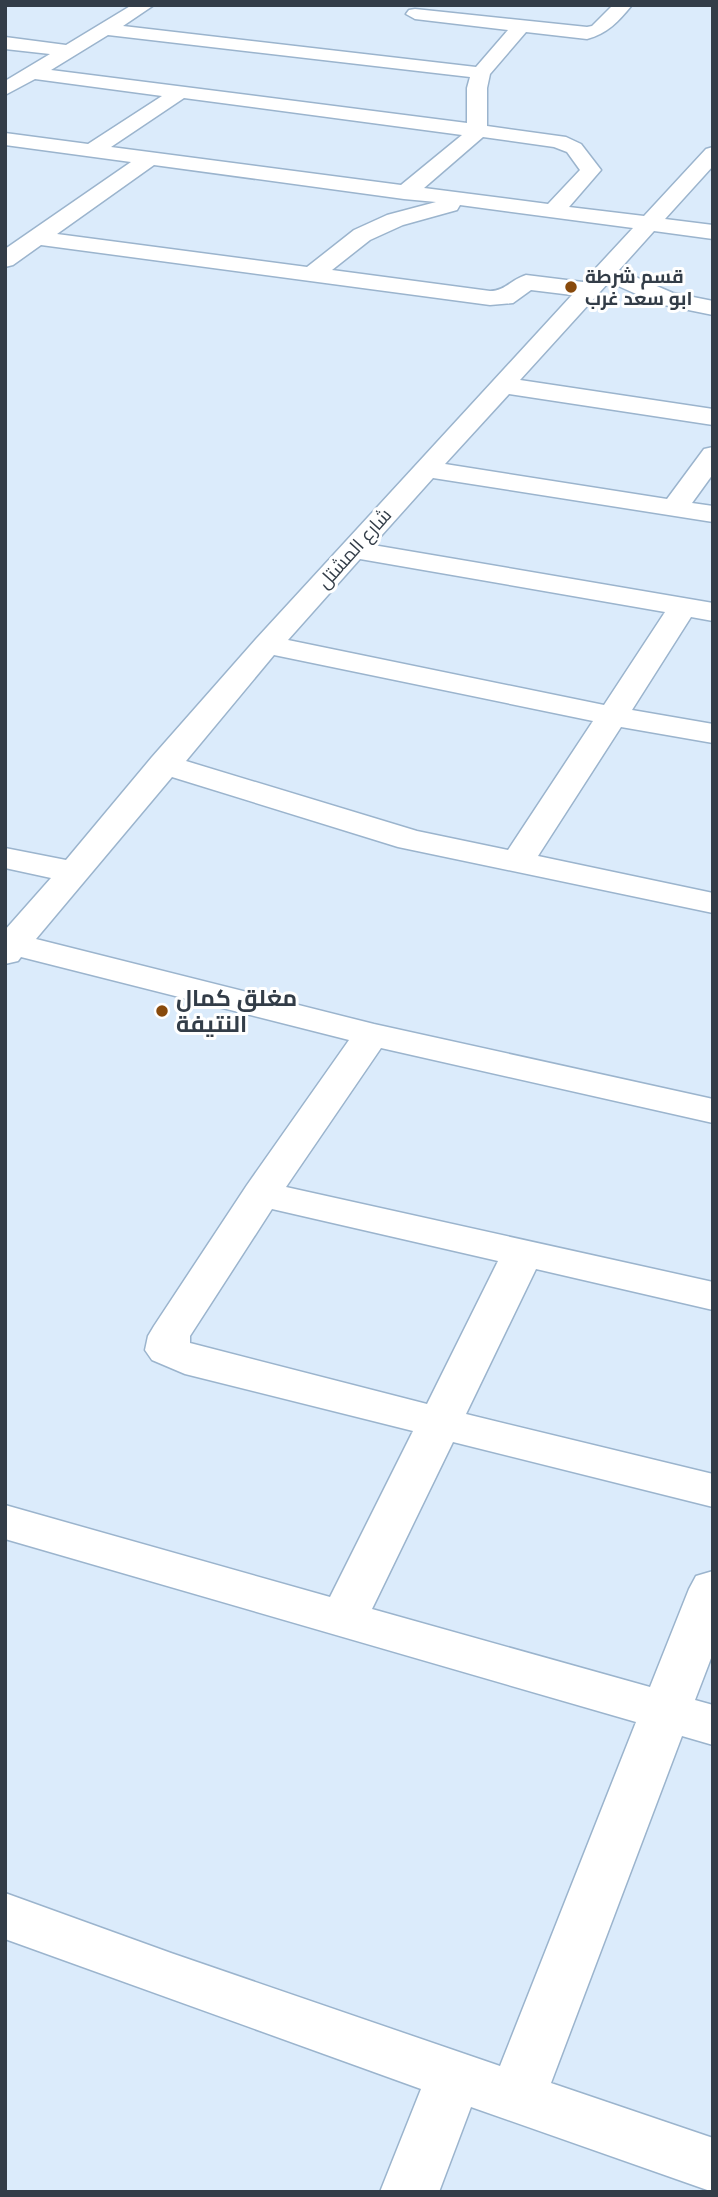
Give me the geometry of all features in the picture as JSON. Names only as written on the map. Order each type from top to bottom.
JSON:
[{"type":"street","points":[[5,89],[145,5]]},
{"type":"street","points":[[415,14],[593,32],[624,5]]},
{"type":"street","points":[[404,193],[477,130],[477,88],[481,73],[521,26]]},
{"type":"street","points":[[104,29],[481,73]]},
{"type":"street","points":[[359,58],[379,41]]},
{"type":"street","points":[[5,43],[71,51]]},
{"type":"street","points":[[33,73],[559,141],[574,148],[591,170],[552,212]]},
{"type":"street","points":[[91,151],[181,92]]},
{"type":"street","points":[[5,139],[713,232]]},
{"type":"street","name":"شارع المشتل","points":[[9,948],[267,645],[712,155]]},
{"type":"street","points":[[5,260],[149,159]]},
{"type":"street","points":[[314,273],[362,235],[378,227],[465,201]]},
{"type":"street","points":[[38,238],[498,299],[505,298],[526,282],[597,281],[713,308]]},
{"type":"street","points":[[501,385],[713,417]]},
{"type":"street","points":[[675,507],[713,455]]},
{"type":"street","points":[[424,469],[713,514]]},
{"type":"street","points":[[354,550],[698,609],[613,716],[517,863]]},
{"type":"street","points":[[267,645],[713,734]]},
{"type":"street","points":[[163,764],[410,840],[713,903]]},
{"type":"street","points":[[5,858],[72,872]]},
{"type":"street","points":[[9,948],[372,1035],[713,1111]]},
{"type":"street","points":[[372,1035],[261,1194],[169,1336],[167,1350],[185,1359],[713,1491]]},
{"type":"street","points":[[261,1194],[713,1296]]},
{"type":"street","points":[[343,1619],[523,1253]]},
{"type":"street","points":[[5,1522],[689,1718]]},
{"type":"street","points":[[517,2096],[689,1718],[713,1589]]},
{"type":"street","points":[[5,1916],[165,1975],[713,2165]]},
{"type":"street","points":[[409,2192],[455,2076]]},
{"type":"place","name":"قسم شرطة ابو سعد غرب","points":[[571,287]]},
{"type":"place","name":"مغلق كمال النتيفة","points":[[162,1011]]}]
